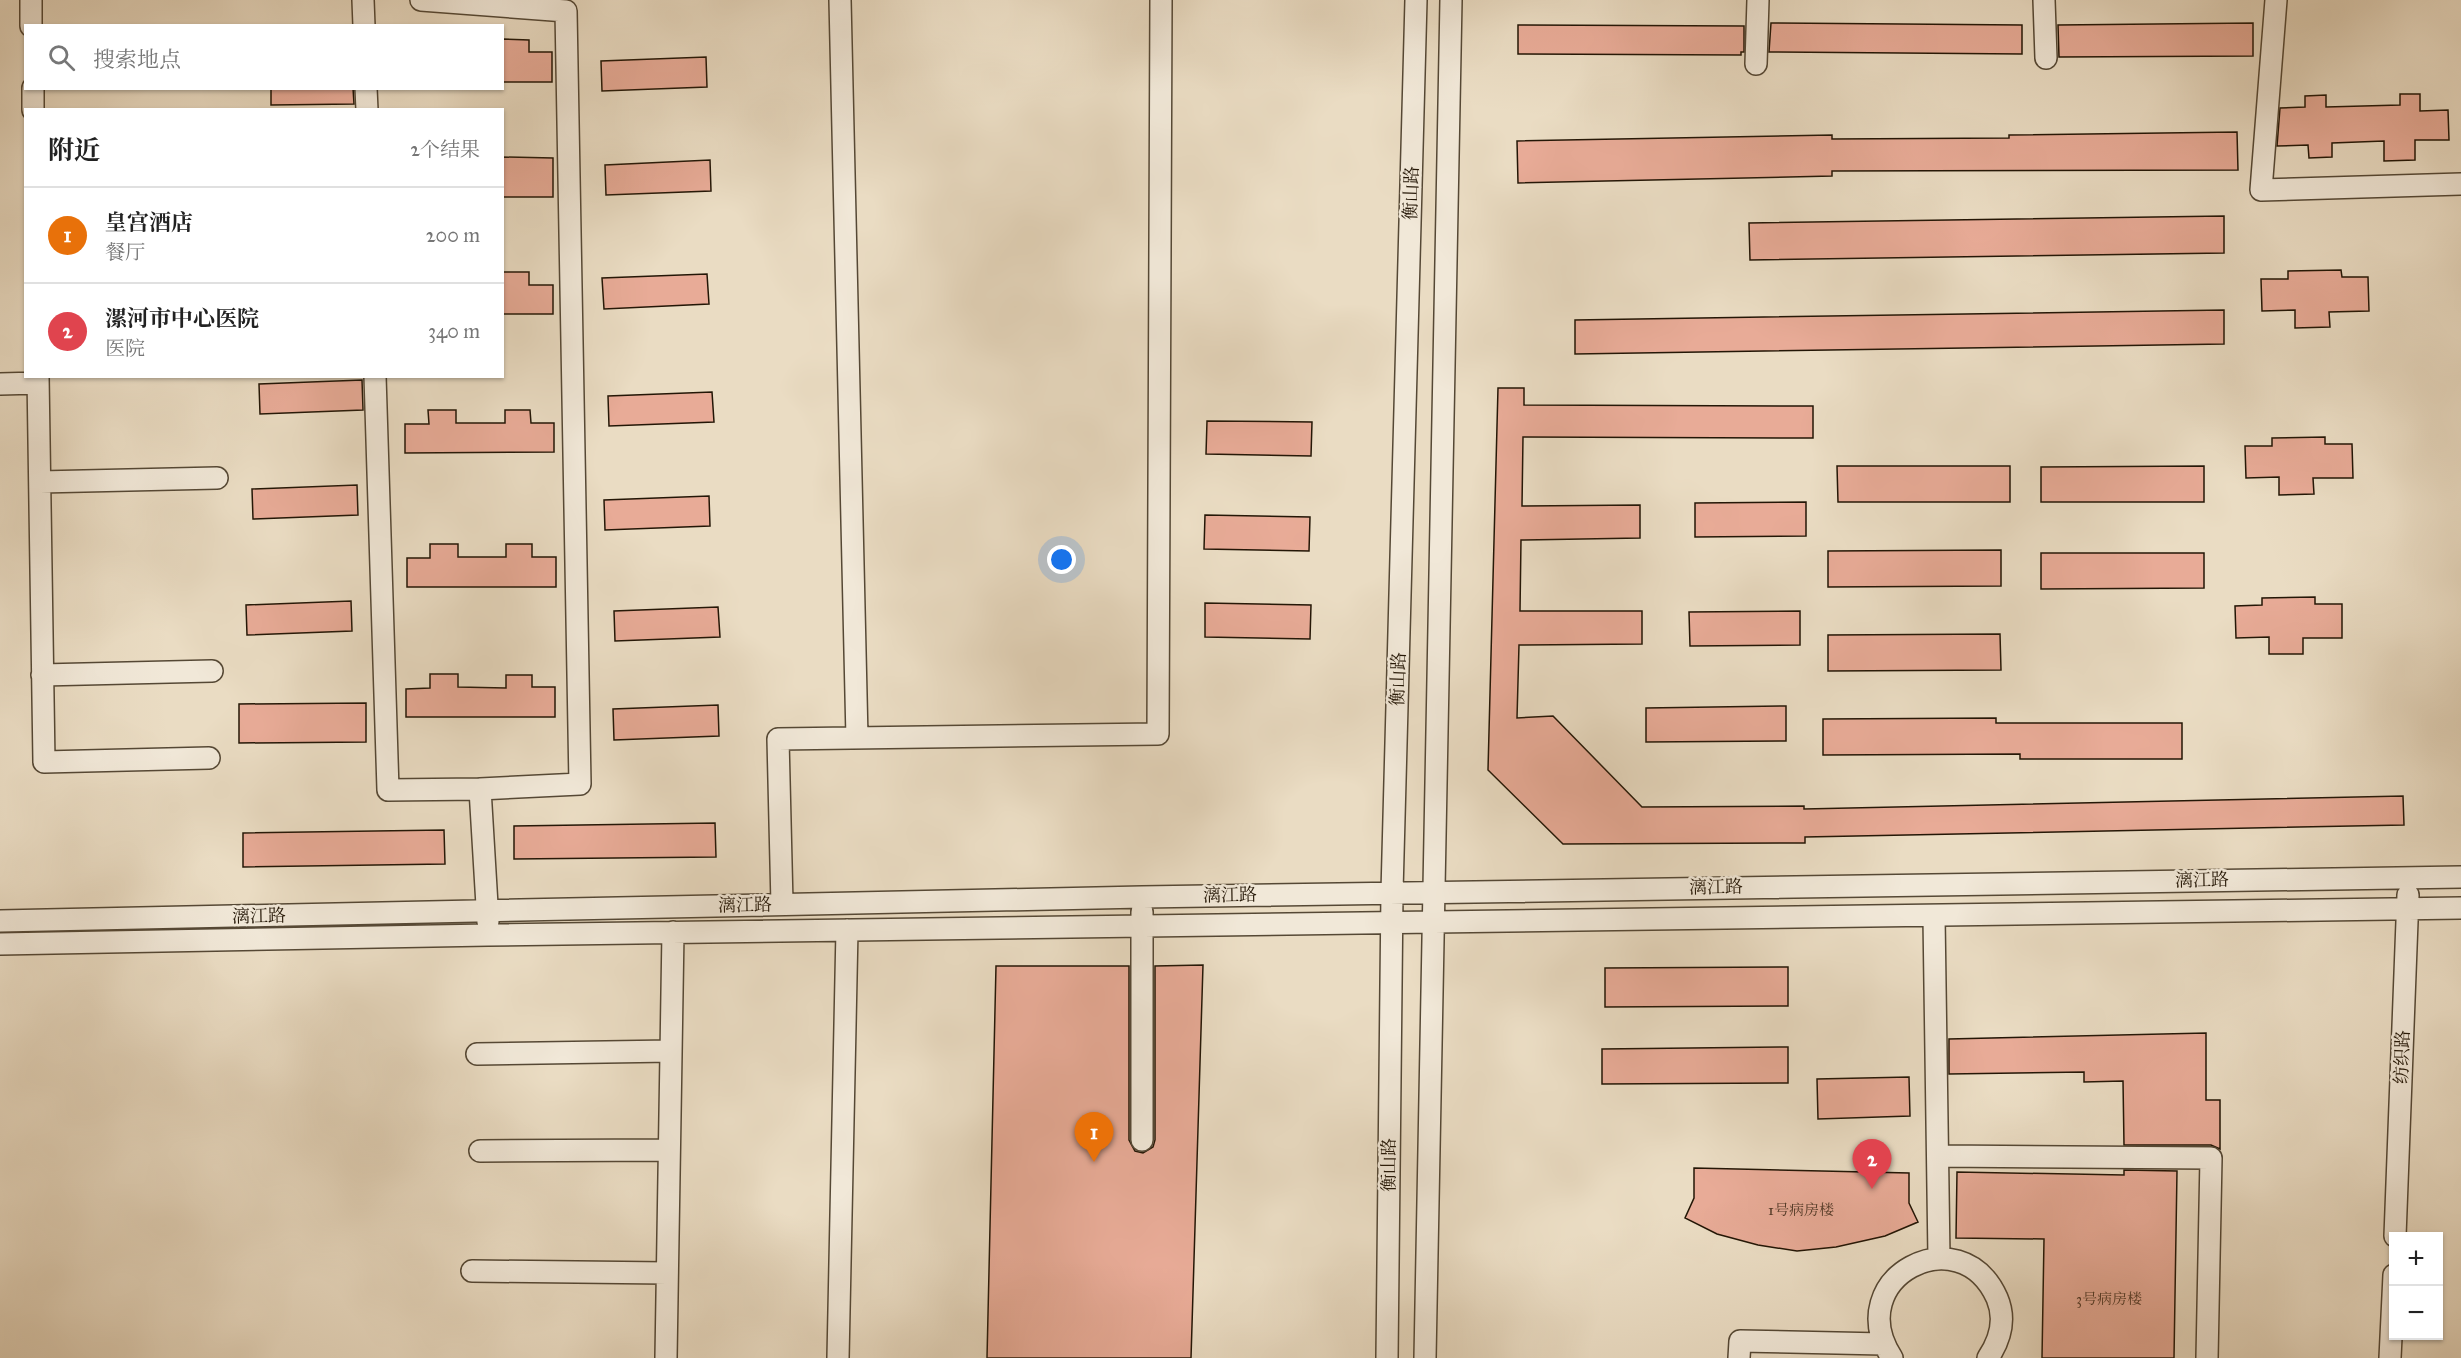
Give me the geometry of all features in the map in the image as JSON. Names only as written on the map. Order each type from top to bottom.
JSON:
[{"type":"street","points":[[30,0],[31,24]]},
{"type":"street","points":[[363,0],[364,24]]},
{"type":"street","points":[[375,378],[388,790],[480,789],[580,784],[566,11],[421,0]]},
{"type":"street","points":[[840,0],[856,738]]},
{"type":"street","points":[[782,904],[778,739],[1158,734],[1161,0]]},
{"type":"street","name":"衡山路","points":[[1388,1358],[1391,923],[1416,0]]},
{"type":"street","name":"衡山路","points":[[1425,1358],[1432,891],[1451,0]]},
{"type":"street","points":[[1756,64],[1758,0]]},
{"type":"street","points":[[2044,0],[2046,58]]},
{"type":"street","points":[[2276,0],[2261,190],[2461,184]]},
{"type":"street","points":[[33,90],[33,108]]},
{"type":"street","points":[[366,90],[367,108]]},
{"type":"street","points":[[0,384],[38,380],[44,762],[208,758]]},
{"type":"street","points":[[40,482],[217,478]]},
{"type":"street","points":[[42,675],[212,671]]},
{"type":"street","points":[[480,789],[488,935]]},
{"type":"street","name":"漓江路","points":[[0,921],[1432,891],[2461,877]]},
{"type":"street","name":"纺织路","points":[[2395,1232],[2409,878]]},
{"type":"street","points":[[1142,897],[1142,1140]]},
{"type":"street","name":"漓江路","points":[[0,944],[673,932],[1934,917],[2461,908]]},
{"type":"street","points":[[1934,917],[1939,1258]]},
{"type":"street","points":[[838,1358],[847,930]]},
{"type":"street","points":[[666,1358],[673,932]]},
{"type":"street","points":[[477,1054],[671,1051]]},
{"type":"street","points":[[480,1151],[669,1150]]},
{"type":"street","points":[[1938,1156],[2211,1158],[2207,1358]]},
{"type":"street","points":[[1740,1358],[1740,1341],[1887,1351],[1878,1325],[1880,1305],[1888,1287],[1901,1272],[1919,1262],[1939,1258],[1959,1261],[1978,1271],[1992,1286],[2000,1305],[2001,1326],[1996,1346],[1988,1358]]},
{"type":"street","points":[[472,1271],[667,1273]]},
{"type":"street","points":[[2390,1358],[2393,1286]]},
{"type":"building","points":[[1771,23],[2022,25],[2022,54],[1769,52]]},
{"type":"building","points":[[2253,23],[2253,56],[2059,57],[2058,25]]},
{"type":"building","points":[[1518,25],[1744,26],[1744,52],[1741,52],[1741,55],[1518,54]]},
{"type":"building","points":[[504,39],[529,40],[529,52],[552,52],[552,82],[504,82]]},
{"type":"building","points":[[706,57],[707,87],[602,91],[601,61]]},
{"type":"building","points":[[271,90],[353,90],[354,104],[271,105]]},
{"type":"building","points":[[2400,94],[2420,94],[2420,111],[2448,110],[2449,140],[2415,140],[2415,160],[2384,161],[2384,141],[2332,143],[2332,157],[2309,158],[2308,145],[2277,146],[2280,108],[2305,107],[2305,96],[2326,95],[2326,107],[2400,105]]},
{"type":"building","points":[[2237,132],[2238,170],[1832,171],[1832,176],[1518,183],[1517,141],[1832,135],[1832,139],[2009,138],[2009,135]]},
{"type":"building","points":[[504,157],[553,158],[553,197],[504,197]]},
{"type":"building","points":[[710,160],[711,191],[606,195],[605,165]]},
{"type":"building","points":[[2224,216],[2224,253],[1750,260],[1749,223]]},
{"type":"building","points":[[2341,270],[2342,277],[2368,277],[2369,311],[2329,312],[2330,327],[2295,328],[2295,310],[2262,311],[2261,279],[2288,279],[2288,271]]},
{"type":"building","points":[[504,272],[529,272],[529,285],[553,285],[553,314],[504,314]]},
{"type":"building","points":[[707,274],[709,304],[604,309],[602,278]]},
{"type":"building","points":[[2224,310],[2224,344],[1575,354],[1575,320]]},
{"type":"building","points":[[362,380],[363,410],[260,414],[259,384]]},
{"type":"building","points":[[1498,388],[1524,388],[1524,405],[1813,406],[1813,438],[1523,437],[1522,506],[1640,505],[1640,538],[1521,540],[1520,611],[1642,611],[1642,644],[1519,645],[1517,718],[1553,716],[1642,807],[1804,806],[1804,809],[2403,796],[2404,825],[1805,837],[1805,843],[1563,844],[1488,770]]},
{"type":"building","points":[[712,392],[714,422],[609,426],[608,396]]},
{"type":"building","points":[[428,410],[456,410],[456,423],[505,423],[505,410],[530,410],[531,423],[554,423],[554,452],[405,453],[405,424],[429,424]]},
{"type":"building","points":[[1207,421],[1312,422],[1311,456],[1206,454]]},
{"type":"building","points":[[2325,437],[2325,444],[2352,444],[2353,478],[2313,478],[2314,494],[2279,495],[2279,477],[2246,478],[2245,446],[2272,446],[2272,438]]},
{"type":"building","points":[[1837,466],[2010,466],[2010,502],[1838,502]]},
{"type":"building","points":[[2204,466],[2204,502],[2041,502],[2041,467]]},
{"type":"building","points":[[357,485],[358,515],[253,519],[252,489]]},
{"type":"building","points":[[709,496],[710,526],[605,530],[604,500]]},
{"type":"building","points":[[1806,502],[1806,536],[1695,537],[1695,503]]},
{"type":"building","points":[[1205,515],[1310,517],[1309,551],[1204,549]]},
{"type":"building","points":[[430,544],[458,544],[458,557],[506,557],[506,544],[532,544],[532,557],[556,557],[556,587],[407,587],[407,558],[430,558]]},
{"type":"building","points":[[2001,550],[2001,586],[1828,587],[1828,551]]},
{"type":"building","points":[[2041,553],[2204,553],[2204,588],[2041,589]]},
{"type":"building","points":[[2315,597],[2315,604],[2342,604],[2342,638],[2303,638],[2303,654],[2269,654],[2269,637],[2236,638],[2235,606],[2262,605],[2262,598]]},
{"type":"building","points":[[351,601],[352,631],[247,635],[246,605]]},
{"type":"building","points":[[1205,603],[1311,605],[1310,639],[1205,637]]},
{"type":"building","points":[[718,607],[720,637],[615,641],[614,611]]},
{"type":"building","points":[[1800,611],[1800,645],[1690,646],[1689,612]]},
{"type":"building","points":[[2000,634],[2001,670],[1828,671],[1828,635]]},
{"type":"building","points":[[430,674],[458,674],[458,687],[506,688],[506,675],[532,675],[532,687],[555,687],[555,717],[406,717],[406,689],[430,688]]},
{"type":"building","points":[[366,703],[366,742],[239,743],[239,704]]},
{"type":"building","points":[[718,705],[719,736],[614,740],[613,709]]},
{"type":"building","points":[[1786,706],[1786,741],[1646,742],[1646,708]]},
{"type":"building","points":[[1996,718],[1996,723],[2182,723],[2182,759],[2020,759],[2020,754],[1823,755],[1823,719]]},
{"type":"building","points":[[715,823],[716,857],[514,859],[514,826]]},
{"type":"building","points":[[444,830],[445,864],[243,867],[243,833]]},
{"type":"building","points":[[1203,965],[1191,1358],[987,1358],[996,966],[1129,966],[1129,1140],[1135,1151],[1143,1153],[1153,1147],[1155,1140],[1155,966]]},
{"type":"building","points":[[1788,967],[1788,1006],[1605,1007],[1605,968]]},
{"type":"building","points":[[2206,1033],[2206,1100],[2220,1100],[2220,1149],[2211,1145],[2124,1145],[2123,1081],[2084,1082],[2084,1072],[1949,1074],[1949,1039]]},
{"type":"building","points":[[1788,1047],[1788,1083],[1602,1084],[1602,1049]]},
{"type":"building","points":[[1909,1077],[1910,1116],[1818,1119],[1817,1079]]},
{"type":"building","points":[[1694,1168],[1909,1173],[1909,1203],[1918,1222],[1885,1236],[1836,1247],[1797,1251],[1758,1245],[1717,1234],[1685,1218],[1694,1198]]},
{"type":"building","points":[[2124,1170],[2177,1171],[2174,1358],[2042,1358],[2044,1239],[1956,1238],[1957,1172],[2124,1175]]},
{"type":"place","name":"皇宫酒店","points":[[1094,1162]]},
{"type":"place","name":"漯河市中心医院","points":[[1872,1189]]}]
